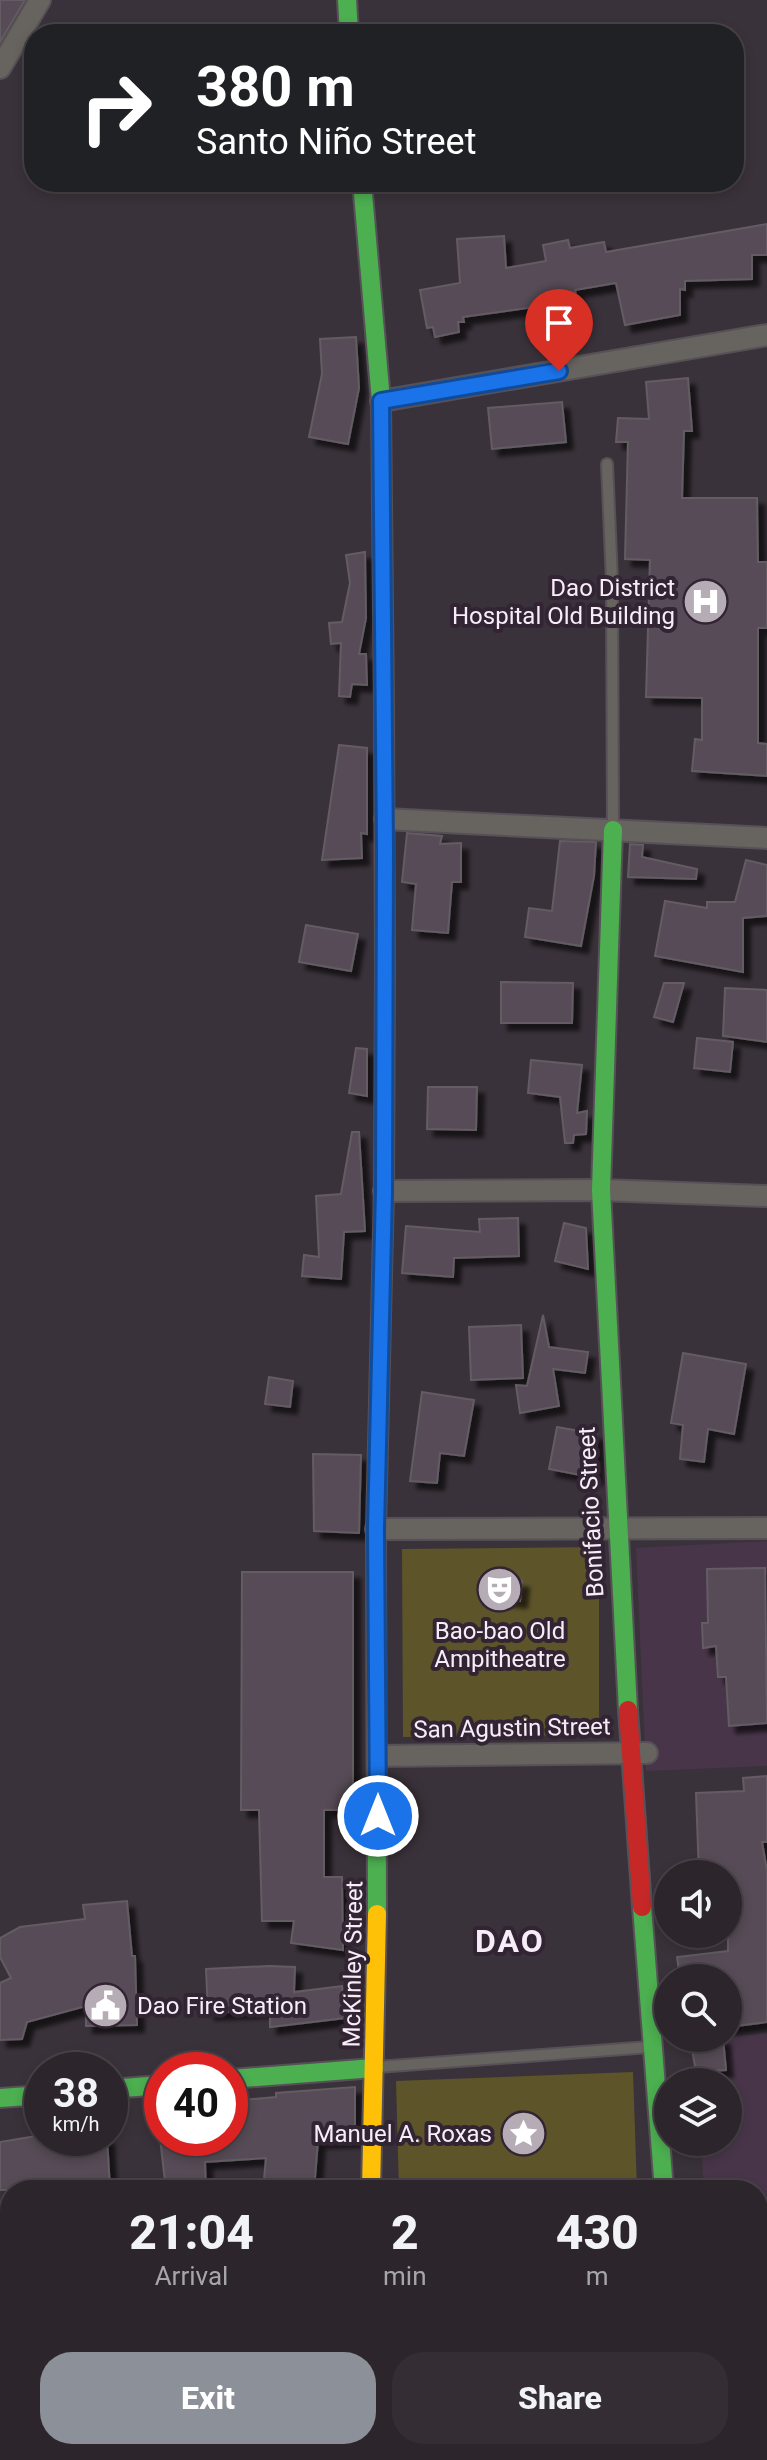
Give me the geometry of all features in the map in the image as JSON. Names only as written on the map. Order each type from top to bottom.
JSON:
[{"type":"street","points":[[26,24],[40,0]]},
{"type":"street","points":[[347,0],[348,24]]},
{"type":"street","points":[[0,68],[24,27]]},
{"type":"street","name":"McKinley Street","points":[[363,192],[381,401],[385,819],[384,1191],[376,1529],[378,1756],[371,2180]]},
{"type":"street","points":[[381,401],[767,335]]},
{"type":"street","points":[[385,819],[767,838]]},
{"type":"street","name":"Bonifacio Street","points":[[613,830],[601,1190],[617,1529],[638,1753],[650,2047],[663,2180]]},
{"type":"street","points":[[384,1191],[601,1190],[767,1196]]},
{"type":"street","points":[[376,1529],[767,1528]]},
{"type":"street","name":"San Agustin Street","points":[[378,1756],[638,1753]]},
{"type":"street","points":[[248,2078],[374,2068]]},
{"type":"street","points":[[0,2098],[24,2096]]},
{"type":"lane","points":[[607,464],[612,581],[613,830]]},
{"type":"lane","points":[[374,2068],[650,2047]]},
{"type":"shaded area","points":[[767,1541],[767,1766],[646,1771],[636,1548]]},
{"type":"shaded area","points":[[599,1547],[599,1735],[403,1737],[402,1549]]},
{"type":"shaded area","points":[[767,2033],[767,2180],[703,2180],[702,2156],[742,2156],[742,2068],[726,2068],[724,2052],[742,2052],[742,2036]]},
{"type":"shaded area","points":[[633,2072],[637,2180],[399,2180],[396,2081]]},
{"type":"building","points":[[0,0],[25,0],[0,42]]},
{"type":"building","points":[[767,224],[767,255],[752,255],[752,279],[685,281],[685,290],[680,289],[680,315],[625,325],[616,283],[575,290],[577,301],[463,317],[464,322],[458,322],[459,332],[435,337],[433,327],[427,328],[420,290],[460,283],[457,239],[504,236],[506,268],[546,261],[543,245],[568,240],[570,248],[604,242],[606,252]]},
{"type":"building","points":[[356,337],[359,388],[348,444],[309,437],[322,374],[320,339]]},
{"type":"building","points":[[688,378],[692,431],[684,431],[682,498],[757,498],[758,562],[767,562],[767,628],[758,628],[758,743],[767,744],[767,776],[692,771],[695,739],[702,740],[702,698],[646,697],[650,560],[625,559],[628,442],[616,442],[618,418],[649,419],[646,382]]},
{"type":"building","points":[[562,402],[566,442],[492,449],[488,408]]},
{"type":"building","points":[[365,552],[366,618],[359,654],[366,654],[367,685],[352,684],[350,697],[339,696],[341,643],[331,644],[329,623],[342,622],[350,583],[346,555]]},
{"type":"building","points":[[339,745],[367,748],[367,834],[361,833],[362,858],[322,860]]},
{"type":"building","points":[[407,833],[442,836],[440,844],[461,843],[461,882],[452,882],[448,933],[412,930],[416,884],[402,882]]},
{"type":"building","points":[[560,841],[596,842],[594,876],[581,946],[525,937],[529,908],[552,911]]},
{"type":"building","points":[[630,844],[643,845],[642,857],[697,869],[696,879],[628,877]]},
{"type":"building","points":[[746,860],[767,865],[767,916],[743,918],[743,972],[655,956],[665,901],[707,908],[707,902],[735,902]]},
{"type":"building","points":[[306,925],[358,934],[351,971],[299,962]]},
{"type":"building","points":[[501,982],[573,983],[572,1023],[501,1023]]},
{"type":"building","points":[[664,983],[684,983],[673,1022],[654,1017]]},
{"type":"building","points":[[725,988],[767,990],[767,1042],[723,1036]]},
{"type":"building","points":[[697,1038],[733,1042],[730,1072],[694,1068]]},
{"type":"building","points":[[356,1048],[367,1049],[367,1096],[349,1093]]},
{"type":"building","points":[[531,1060],[582,1065],[577,1113],[587,1111],[586,1134],[574,1135],[573,1143],[565,1143],[560,1097],[528,1093]]},
{"type":"building","points":[[428,1087],[477,1087],[476,1130],[427,1129]]},
{"type":"building","points":[[352,1132],[359,1132],[365,1231],[344,1232],[341,1279],[302,1276],[304,1255],[319,1257],[316,1196],[341,1194]]},
{"type":"building","points":[[518,1218],[519,1256],[454,1258],[453,1277],[402,1273],[406,1226],[480,1232],[479,1219]]},
{"type":"building","points":[[564,1223],[586,1228],[588,1269],[555,1261]]},
{"type":"building","points":[[543,1315],[549,1347],[588,1352],[585,1373],[553,1369],[559,1406],[520,1413],[516,1385],[527,1386]]},
{"type":"building","points":[[521,1325],[523,1378],[471,1380],[469,1327]]},
{"type":"building","points":[[683,1353],[746,1364],[734,1434],[708,1429],[704,1462],[680,1459],[683,1425],[671,1423]]},
{"type":"building","points":[[269,1377],[293,1381],[290,1407],[265,1404]]},
{"type":"building","points":[[422,1392],[474,1400],[464,1456],[440,1453],[437,1483],[410,1481]]},
{"type":"building","points":[[557,1427],[597,1434],[596,1478],[549,1469]]},
{"type":"building","points":[[313,1454],[361,1455],[359,1533],[314,1531]]},
{"type":"building","points":[[765,1568],[767,1723],[729,1726],[726,1677],[718,1677],[716,1646],[703,1648],[702,1623],[708,1623],[707,1569]]},
{"type":"building","points":[[242,1572],[353,1572],[353,1810],[324,1810],[324,1877],[342,1877],[343,1950],[291,1943],[294,1921],[262,1921],[259,1810],[241,1810]]},
{"type":"building","name":"Bao-bao Old Ampitheatre","points":[[480,1577],[522,1581],[520,1601],[478,1596]]},
{"type":"building","points":[[767,1776],[767,1842],[762,1842],[767,1871],[767,2022],[742,2025],[742,1964],[678,1964],[677,1957],[742,1948],[742,1860],[698,1860],[696,1793],[744,1791],[743,1778]]},
{"type":"building","points":[[127,1901],[132,1956],[135,1956],[137,2025],[86,2026],[86,2006],[27,2022],[22,2039],[0,2040],[0,1983],[11,1978],[0,1957],[0,1938],[20,1927],[85,1919],[83,1905]]},
{"type":"building","points":[[295,1967],[294,1992],[342,1986],[345,2018],[270,2027],[270,2010],[208,2013],[206,1969]]},
{"type":"building","points":[[692,2052],[724,2052],[726,2068],[695,2068]]},
{"type":"building","points":[[355,2087],[355,2140],[318,2141],[315,2180],[264,2180],[266,2158],[205,2162],[206,2180],[165,2180],[162,2156],[248,2156],[248,2099],[276,2097],[276,2093]]},
{"type":"building","points":[[24,2138],[24,2156],[108,2156],[110,2180],[0,2180],[0,2142]]},
{"type":"traffic: fast","points":[[347,0],[348,24]]},
{"type":"traffic: fast","points":[[363,192],[381,401],[384,708]]},
{"type":"traffic: fast","points":[[613,830],[601,1190],[628,1710]]},
{"type":"traffic: fast","points":[[377,1914],[376,1529],[384,1191],[385,965]]},
{"type":"traffic: fast","points":[[642,1907],[663,2180]]},
{"type":"traffic: fast","points":[[248,2078],[374,2068]]},
{"type":"traffic: fast","points":[[128,2088],[144,2086]]},
{"type":"traffic: fast","points":[[0,2098],[24,2096]]},
{"type":"traffic: slow","points":[[384,708],[385,965]]},
{"type":"traffic: slow","points":[[371,2180],[377,1914]]},
{"type":"traffic: jam","points":[[628,1710],[642,1907]]},
{"type":"place","name":"Dao District Hospital Old Building","points":[[706,602]]},
{"type":"place","name":"Bao-bao Old Ampitheatre","points":[[500,1589]]},
{"type":"place","name":"Dao Fire Station","points":[[106,2006]]},
{"type":"place","name":"Manuel A. Roxas","points":[[523,2134]]},
{"type":"district","name":"DAO","points":[[510,1941]]},
{"type":"route","points":[[378,1816],[376,1529],[384,1191],[385,850],[381,401],[559,371]]}]
